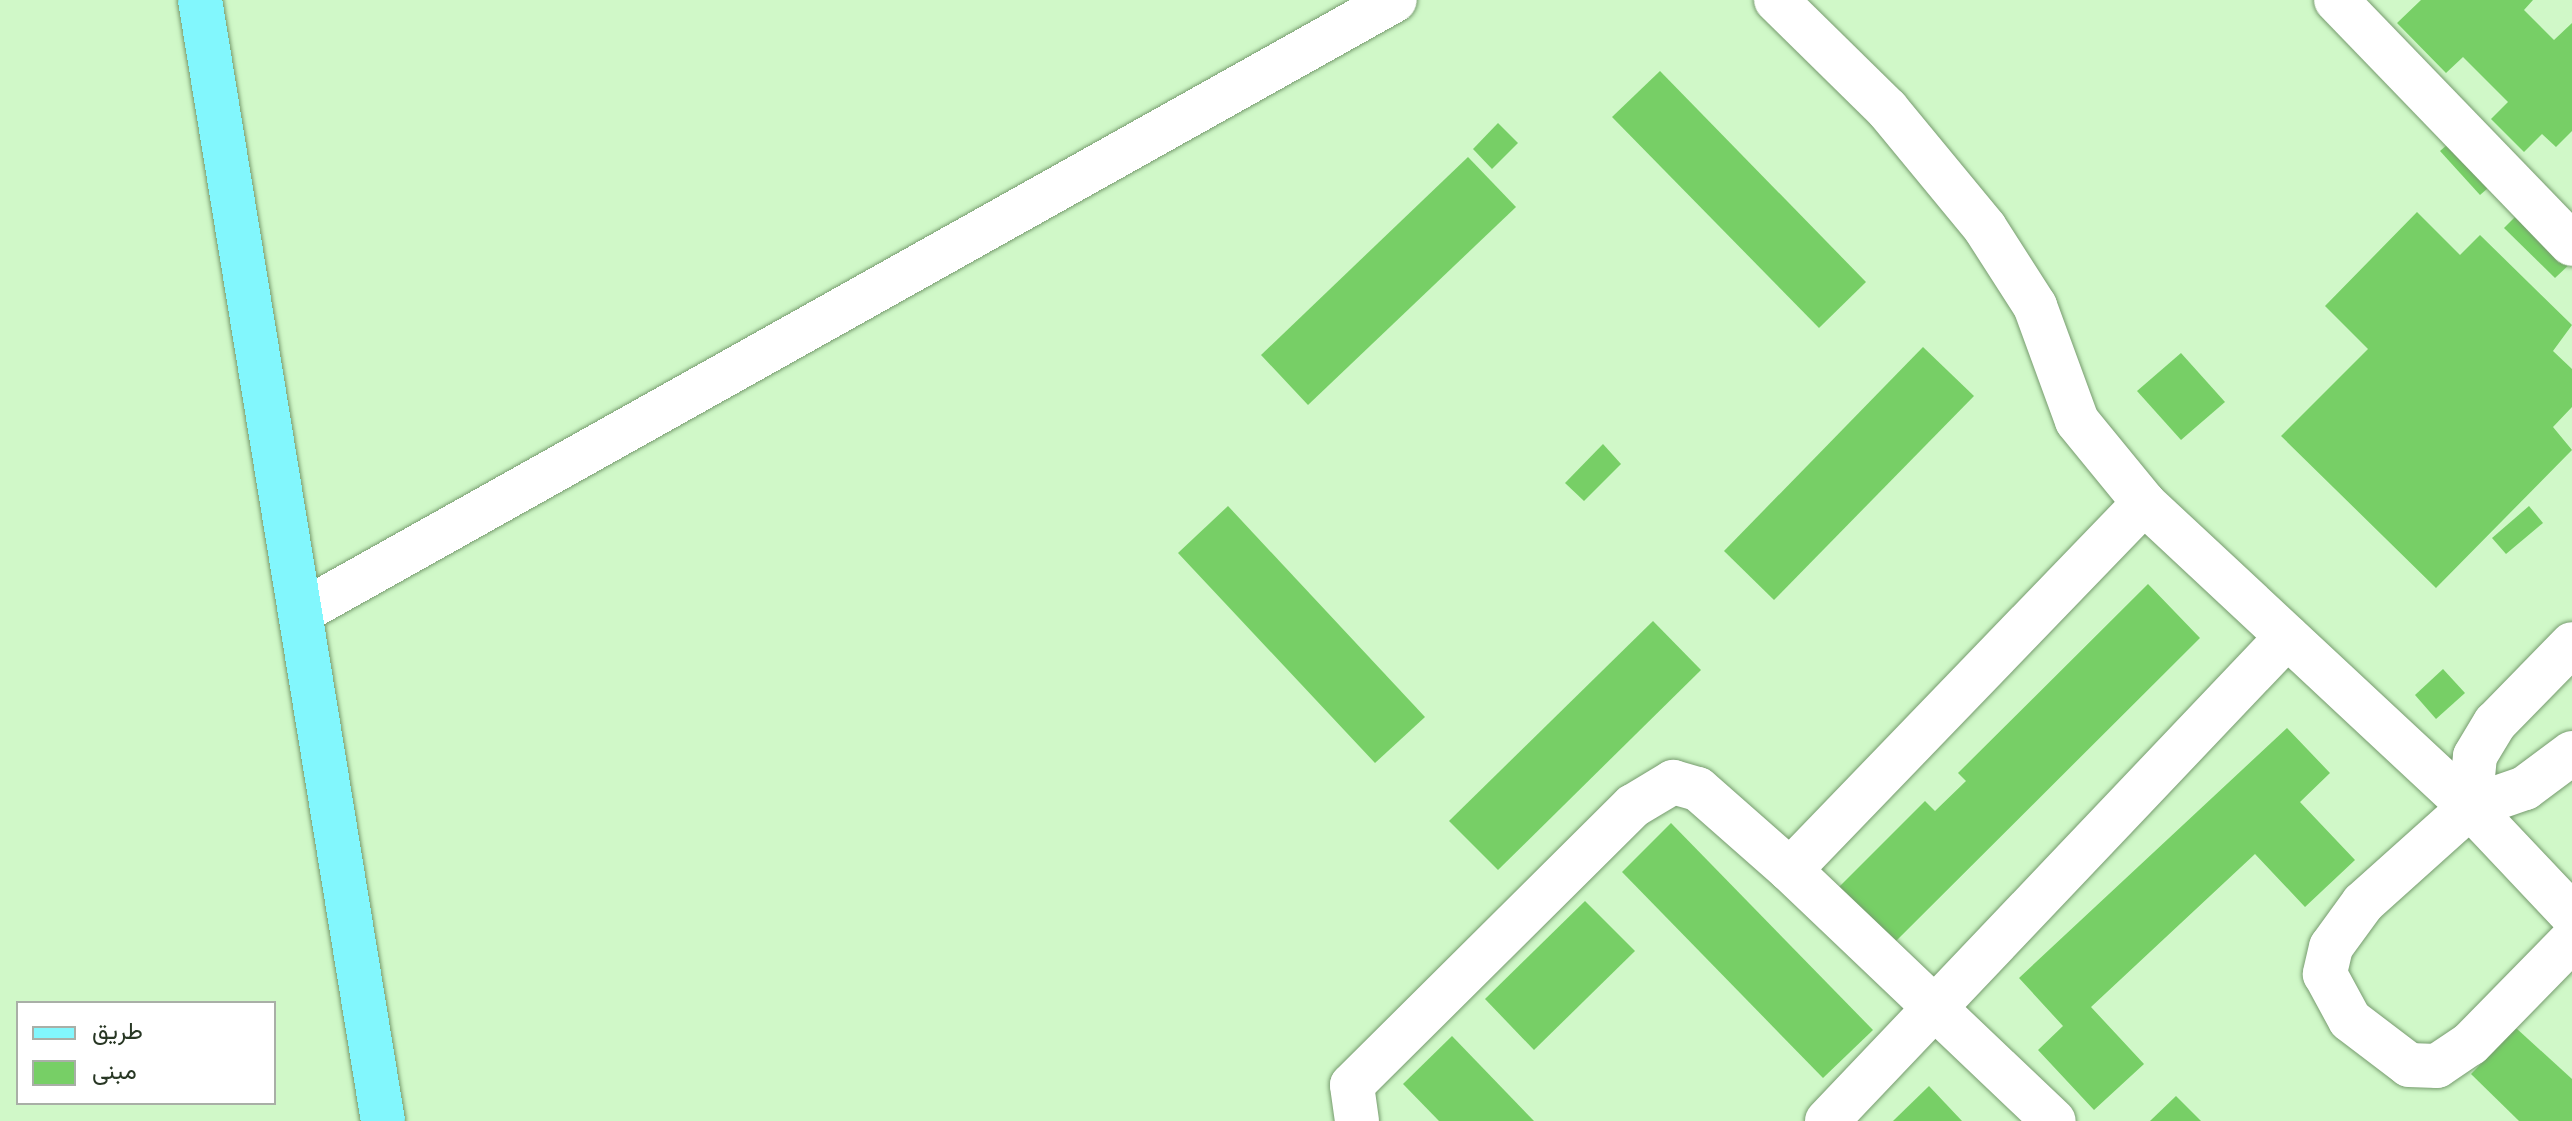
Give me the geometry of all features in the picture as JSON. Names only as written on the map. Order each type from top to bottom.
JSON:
[{"type":"main road","points":[[200,0],[303,611],[383,1121]]},
{"type":"street","points":[[303,611],[1395,0]]},
{"type":"street","points":[[1776,0],[1887,109],[1985,228],[2035,306],[2077,421],[2144,503],[2470,807],[2572,915]]},
{"type":"street","points":[[2336,0],[2572,244]]},
{"type":"street","points":[[1790,870],[2144,503]]},
{"type":"street","points":[[1827,1121],[2287,637]]},
{"type":"street","points":[[2470,807],[2475,756],[2495,723],[2572,644]]},
{"type":"street","points":[[2572,753],[2539,780],[2470,807],[2363,903],[2331,947],[2325,974],[2350,1020],[2409,1065],[2437,1066],[2470,1044],[2572,940]]},
{"type":"street","points":[[1357,1121],[1352,1085],[1633,806],[1673,782],[1698,789],[1790,870],[1938,1004],[2054,1121]]},
{"type":"building","points":[[2421,0],[2533,0],[2524,10],[2554,40],[2572,23],[2572,131],[2556,147],[2542,134],[2524,152],[2491,119],[2508,102],[2463,57],[2446,73],[2397,23]]},
{"type":"building","points":[[1660,71],[1866,282],[1819,328],[1612,117]]},
{"type":"building","points":[[1498,123],[1518,143],[1492,169],[1473,149]]},
{"type":"building","points":[[2455,138],[2495,182],[2480,195],[2440,151]]},
{"type":"building","points":[[1468,157],[1516,207],[1308,405],[1261,355]]},
{"type":"building","points":[[2523,209],[2572,262],[2555,278],[2504,228]]},
{"type":"building","points":[[2417,212],[2460,255],[2480,235],[2572,325],[2553,351],[2572,369],[2572,407],[2553,427],[2572,450],[2436,588],[2281,436],[2368,349],[2325,306]]},
{"type":"building","points":[[1923,347],[1974,396],[1774,600],[1724,551]]},
{"type":"building","points":[[2181,353],[2225,402],[2181,440],[2137,391]]},
{"type":"building","points":[[1603,444],[1621,464],[1584,501],[1565,483]]},
{"type":"building","points":[[1228,506],[1425,717],[1375,763],[1178,553]]},
{"type":"building","points":[[2529,506],[2543,523],[2506,554],[2492,538]]},
{"type":"building","points":[[2148,584],[2200,638],[1893,944],[1838,888],[1925,801],[1935,811],[1966,781],[1958,773]]},
{"type":"building","points":[[1653,621],[1701,670],[1498,870],[1449,821]]},
{"type":"building","points":[[2443,669],[2465,693],[2436,719],[2415,695]]},
{"type":"building","points":[[2287,728],[2330,773],[2300,802],[2355,860],[2305,907],[2255,854],[2091,1007],[2144,1064],[2094,1110],[2038,1050],[2063,1026],[2019,978]]},
{"type":"building","points":[[1671,823],[1873,1030],[1823,1078],[1622,872]]},
{"type":"building","points":[[1585,901],[1635,951],[1534,1050],[1485,999]]},
{"type":"building","points":[[2516,1028],[2572,1079],[2572,1121],[2519,1121],[2471,1074]]},
{"type":"building","points":[[1452,1036],[1534,1121],[1439,1121],[1403,1084]]},
{"type":"building","points":[[1929,1086],[1962,1121],[1893,1121]]},
{"type":"building","points":[[2176,1096],[2201,1121],[2150,1121]]}]
